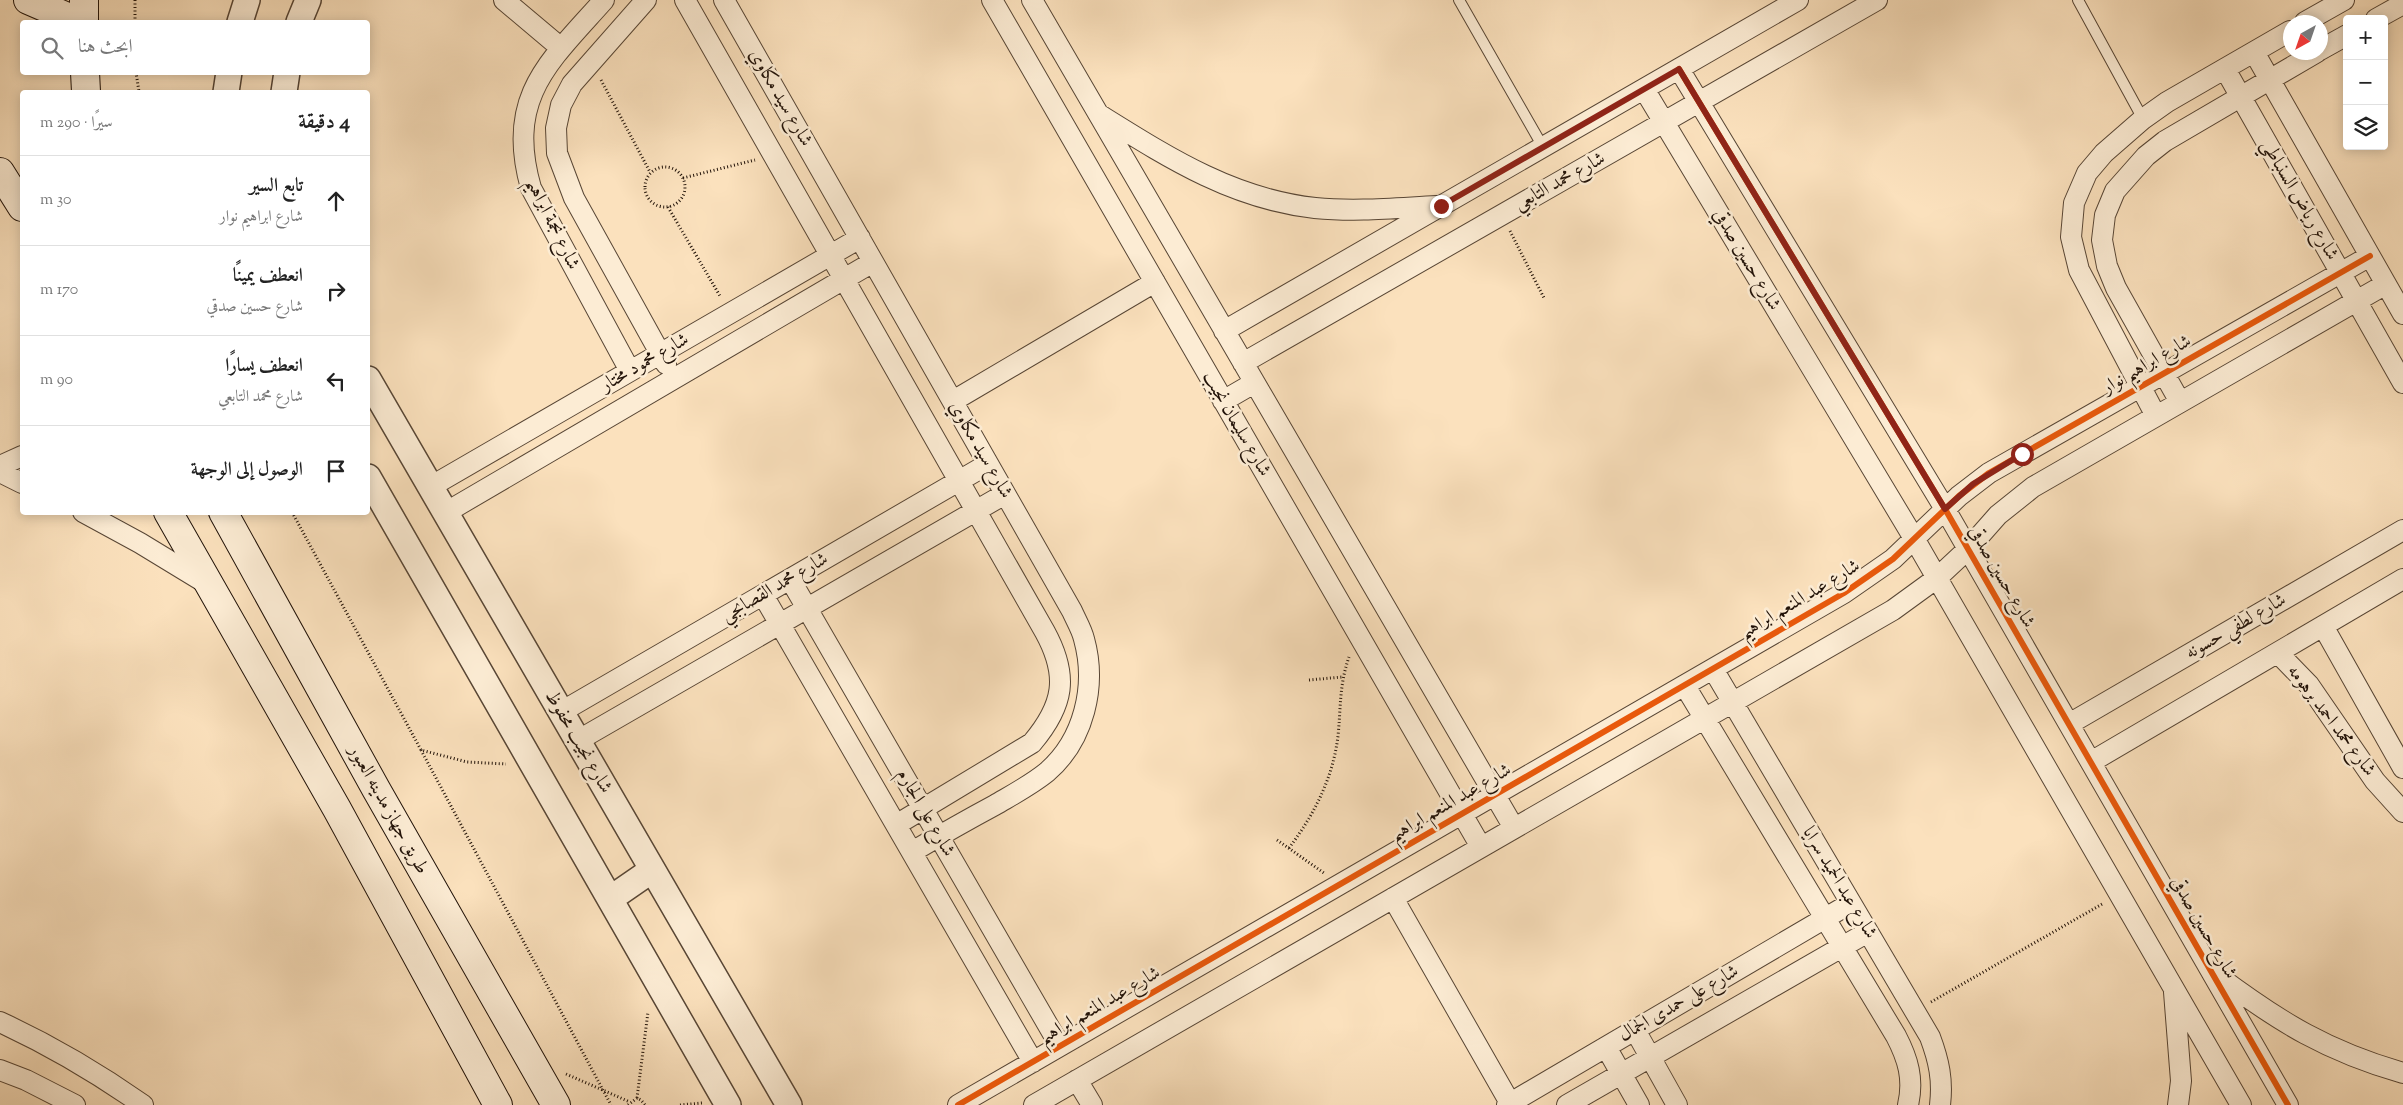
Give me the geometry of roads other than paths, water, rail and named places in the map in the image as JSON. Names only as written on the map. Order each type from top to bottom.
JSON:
[{"type":"main road","points":[[28,0],[74,20]]},
{"type":"main road","points":[[84,0],[84,20]]},
{"type":"main road","points":[[85,75],[86,90]]},
{"type":"main road","points":[[0,172],[20,204]]},
{"type":"main road","points":[[170,515],[337,809],[498,1105]]},
{"type":"main road","name":"طريق جهاز مدينه العبور","points":[[225,515],[376,789],[556,1105]]},
{"type":"main road","points":[[337,809],[376,789]]},
{"type":"street","points":[[241,20],[247,0]]},
{"type":"street","points":[[300,20],[308,0]]},
{"type":"street","points":[[504,0],[561,48]]},
{"type":"street","name":"شارع نجمة ابراهيم","points":[[604,0],[545,68],[532,90],[527,105],[522,138],[524,164],[531,188],[630,371]]},
{"type":"street","name":"شارع نجمة ابراهيم","points":[[646,0],[572,84],[561,105],[556,128],[557,152],[564,176],[574,198],[674,379]]},
{"type":"street","name":"شارع سيد مكاوي","points":[[685,0],[1054,648],[1059,666],[1060,684],[1057,703],[1048,725],[1032,743],[896,825]]},
{"type":"street","name":"شارع سيد مكاوي","points":[[724,0],[1072,611],[1084,638],[1089,666],[1088,695],[1081,723],[1067,749],[1047,772],[1023,788],[912,852]]},
{"type":"street","name":"شارع سليمان نجيب","points":[[992,0],[1481,847]]},
{"type":"street","name":"شارع سليمان نجيب","points":[[1032,0],[1514,828]]},
{"type":"street","name":"شارع محمد التابعي","points":[[1224,331],[1798,0]]},
{"type":"street","name":"شارع محمد التابعي","points":[[1243,363],[1877,0]]},
{"type":"street","points":[[2317,15],[2344,0]]},
{"type":"street","points":[[2383,15],[2403,4]]},
{"type":"street","points":[[2156,416],[2079,270],[2071,237],[2074,203],[2087,173],[2104,153],[2143,119],[2167,102],[2283,35]]},
{"type":"street","points":[[2328,46],[2343,38]]},
{"type":"street","name":"شارع رياض السنباطي","points":[[2254,52],[2403,314]]},
{"type":"street","points":[[2180,402],[2116,288],[2107,266],[2102,240],[2105,215],[2114,191],[2146,156],[2184,128],[2303,60]]},
{"type":"street","name":"شارع حسين صدقي","points":[[1679,69],[1945,509],[2288,1105]]},
{"type":"street","name":"شارع رياض السنباطي","points":[[2225,69],[2403,383]]},
{"type":"street","points":[[226,90],[229,75]]},
{"type":"street","points":[[284,90],[287,75]]},
{"type":"street","name":"شارع حسين صدقي","points":[[1644,89],[1915,540],[2241,1105]]},
{"type":"street","points":[[754,120],[782,103]]},
{"type":"street","points":[[1098,114],[1184,166],[1226,186],[1269,199],[1314,208],[1360,210],[1441,206]]},
{"type":"street","points":[[800,201],[828,183]]},
{"type":"street","name":"شارع محمود مختار","points":[[430,487],[860,238]]},
{"type":"street","name":"شارع ابراهيم نوار","points":[[1945,509],[1973,484],[1989,473],[2370,256]]},
{"type":"street","name":"شارع محمود مختار","points":[[445,513],[873,262]]},
{"type":"street","points":[[952,401],[1155,282]]},
{"type":"street","points":[[1047,1102],[1077,1080],[1892,610],[1937,578],[2015,500],[2041,482],[2386,284]]},
{"type":"street","points":[[874,332],[903,314]]},
{"type":"street","name":"شارع نجيب محفوظ","points":[[370,382],[652,870],[792,1103]]},
{"type":"street","points":[[1223,401],[1254,383]]},
{"type":"street","points":[[0,466],[20,457]]},
{"type":"street","name":"شارع محمد القصابجي","points":[[561,712],[988,464]]},
{"type":"street","points":[[0,472],[20,482]]},
{"type":"street","points":[[370,480],[728,1105]]},
{"type":"street","name":"شارع محمد القصابجي","points":[[578,741],[1005,494]]},
{"type":"street","name":"شارع عبد المنعم ابراهيم","points":[[958,1105],[1685,686],[1869,577],[1915,540],[1945,509]]},
{"type":"street","points":[[89,515],[140,543],[211,586]]},
{"type":"street","name":"شارع لطفي حسونه","points":[[2069,724],[2403,530]]},
{"type":"street","name":"شارع على الجارم","points":[[790,579],[1060,1046]]},
{"type":"street","points":[[2091,762],[2403,579]]},
{"type":"street","name":"شارع على الجارم","points":[[763,595],[1033,1062]]},
{"type":"street","name":"شارع محمد احمد برهومه","points":[[2323,626],[2403,768]]},
{"type":"street","name":"شارع محمد احمد برهومه","points":[[2278,653],[2309,685],[2375,781],[2403,812]]},
{"type":"street","name":"شارع عبد الحميد سرايا","points":[[1713,669],[1916,1011],[1939,1061],[1942,1086],[1940,1105]]},
{"type":"street","name":"شارع عبد الحميد سرايا","points":[[1685,686],[1896,1036],[1907,1057],[1911,1080],[1908,1105]]},
{"type":"street","points":[[610,899],[652,870]]},
{"type":"street","points":[[1393,898],[1508,1104]]},
{"type":"street","name":"شارع على حمدى الجمال","points":[[1508,1104],[1851,903]]},
{"type":"street","name":"شارع على حمدى الجمال","points":[[1567,1105],[1868,932]]},
{"type":"street","points":[[2210,970],[2264,1010],[2298,1031],[2352,1056],[2403,1073]]},
{"type":"street","points":[[2174,987],[2181,1081],[2178,1105]]},
{"type":"street","points":[[0,1022],[46,1043],[94,1071],[143,1105]]},
{"type":"street","points":[[1635,1030],[1678,1105]]},
{"type":"street","points":[[1606,1047],[1638,1105]]},
{"type":"street","points":[[0,1070],[26,1080],[75,1105]]},
{"type":"street","points":[[1077,1080],[1092,1105]]},
{"type":"lane","points":[[1459,0],[1542,147]]},
{"type":"lane","points":[[2078,0],[2143,119]]}]
